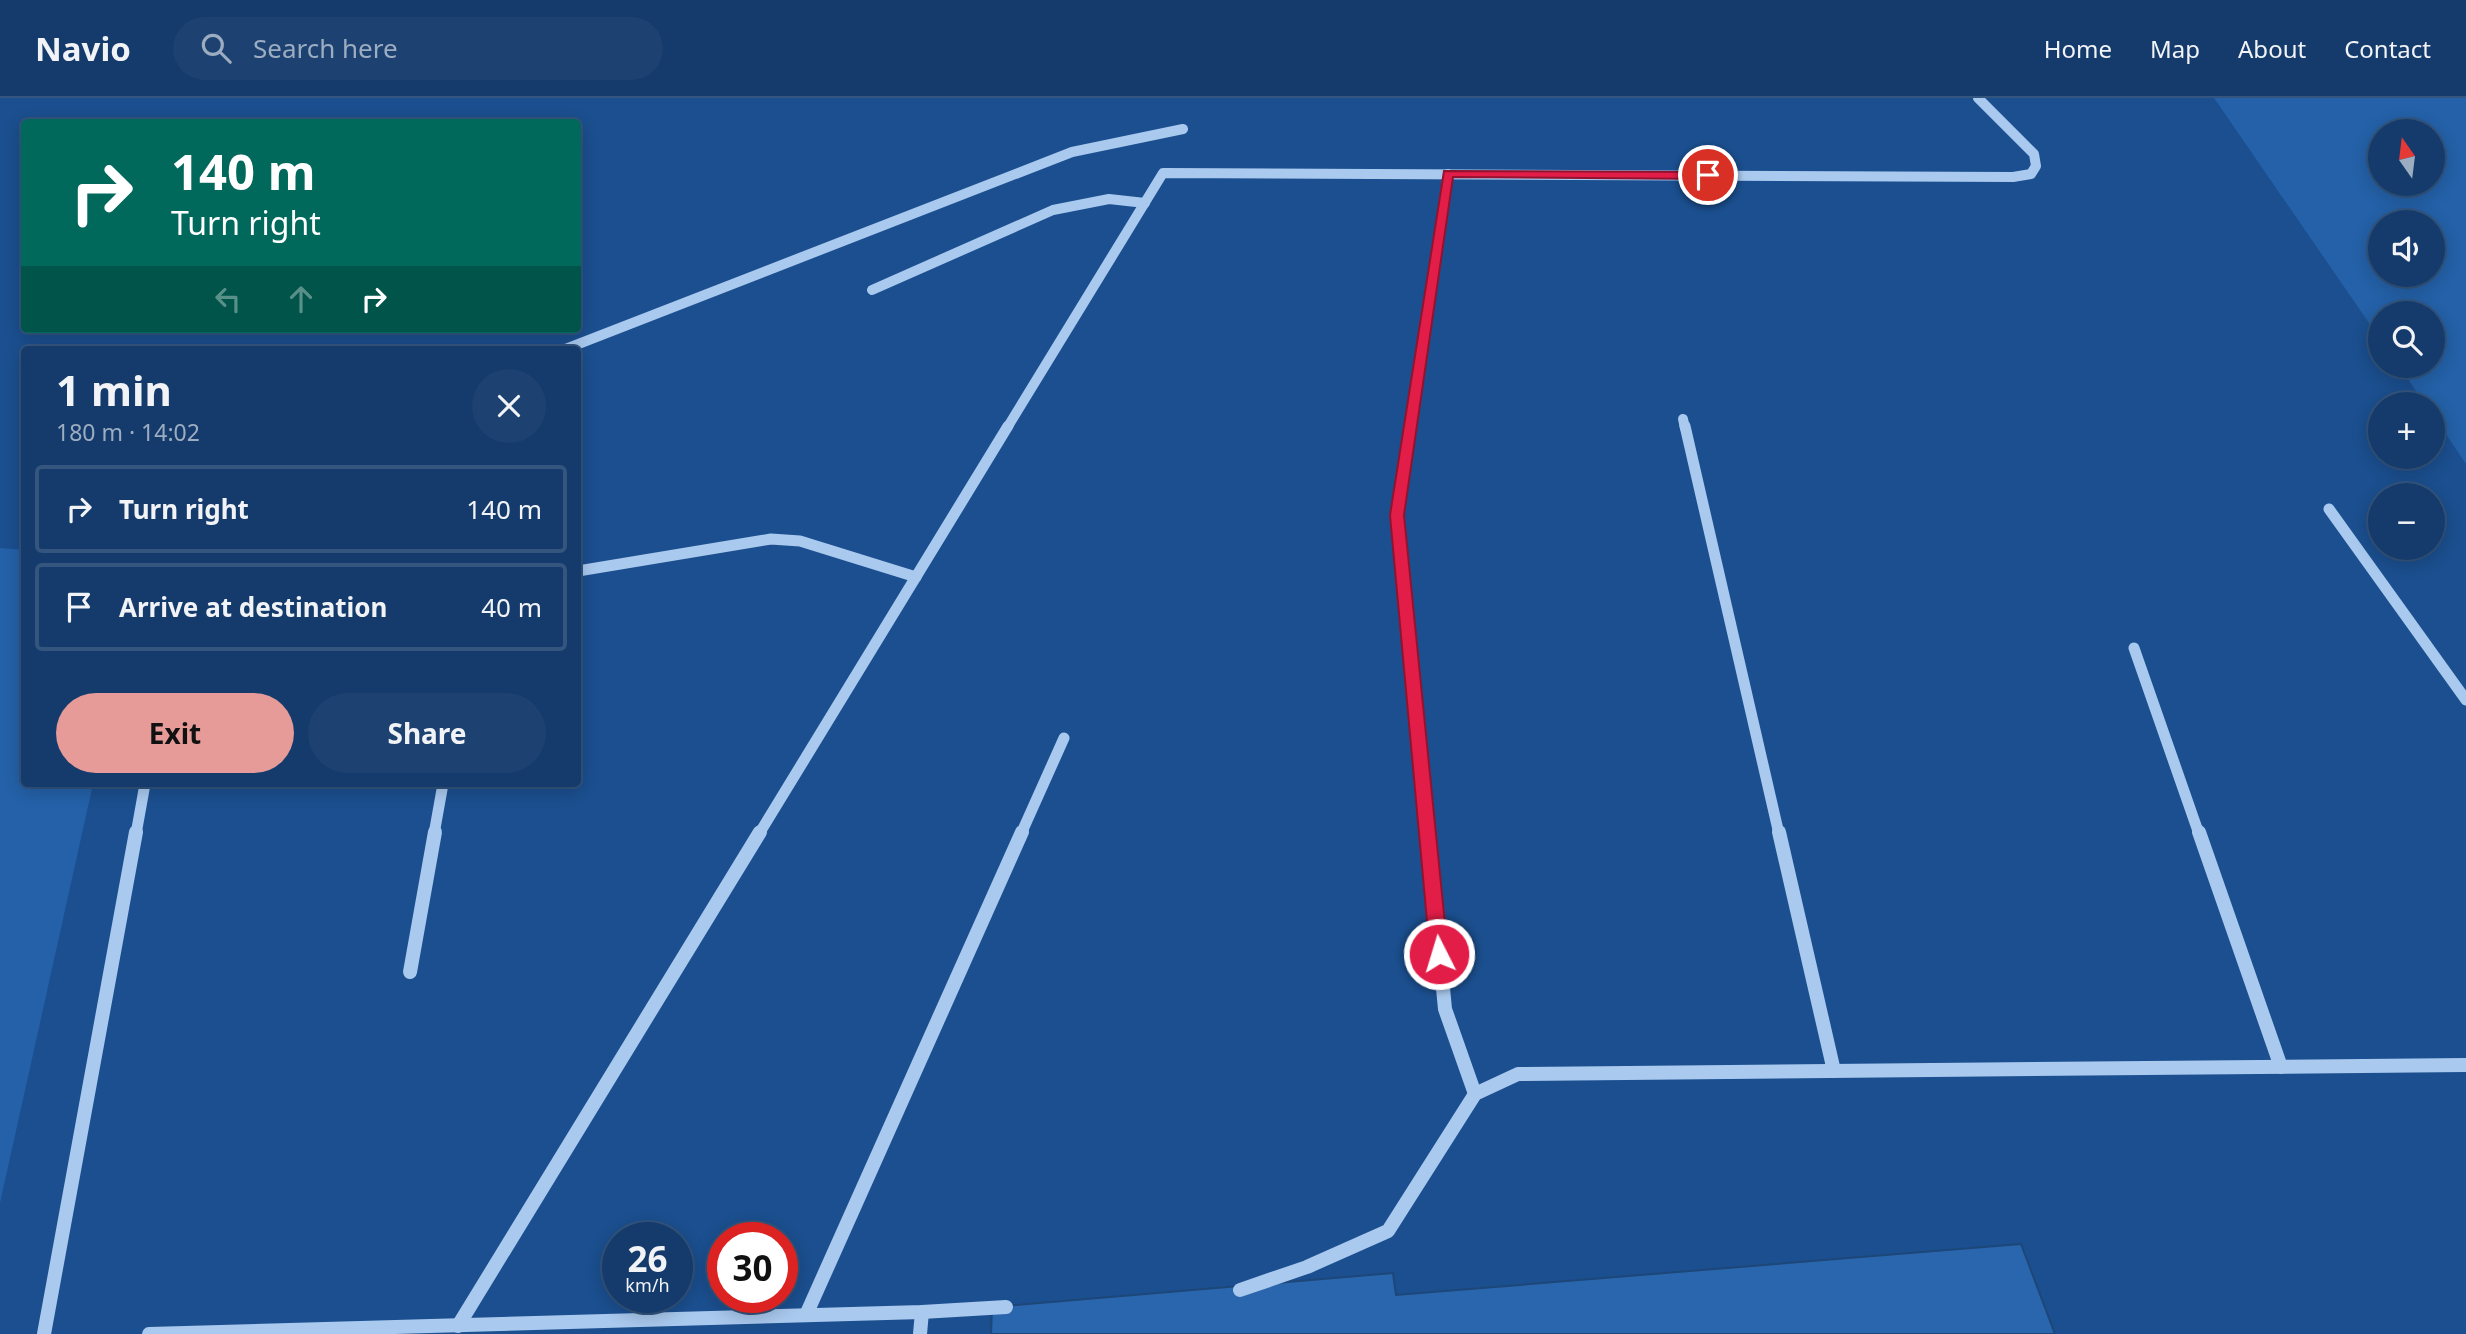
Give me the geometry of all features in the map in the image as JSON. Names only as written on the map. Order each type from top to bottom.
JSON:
[{"type":"street","points":[[458,1325],[1163,173],[2013,177],[2031,174],[2036,166],[2034,154],[1978,98]]},
{"type":"street","points":[[573,346],[1072,152],[1183,129]]},
{"type":"street","points":[[1448,174],[1397,515],[1445,1009],[1475,1094]]},
{"type":"street","points":[[872,290],[1054,210],[1109,199],[1145,203]]},
{"type":"street","points":[[1683,419],[1834,1071]]},
{"type":"street","points":[[2329,509],[2466,700]]},
{"type":"street","points":[[581,570],[771,538],[800,541],[916,577]]},
{"type":"street","points":[[2134,648],[2281,1067]]},
{"type":"street","points":[[806,1315],[1064,738]]},
{"type":"street","points":[[44,1334],[144,787]]},
{"type":"street","points":[[410,972],[442,787]]},
{"type":"street","points":[[1221,1293],[1234,1292],[1307,1267],[1388,1231],[1475,1094],[1518,1074],[2466,1065]]},
{"type":"street","points":[[149,1334],[922,1312],[1017,1306]]},
{"type":"street","points":[[920,1334],[922,1312]]},
{"type":"shaded area","points":[[2214,98],[2466,98],[2466,464],[2445,433],[2445,392],[2417,392],[2407,378],[2445,378],[2445,301],[2368,301],[2368,322]]},
{"type":"shaded area","points":[[0,548],[21,550],[21,787],[92,787],[0,1203]]},
{"type":"building","points":[[2021,1244],[2055,1334],[991,1334],[992,1307],[1393,1273],[1396,1295]]},
{"type":"route","points":[[1439,954],[1397,515],[1448,174],[1708,175]]}]
